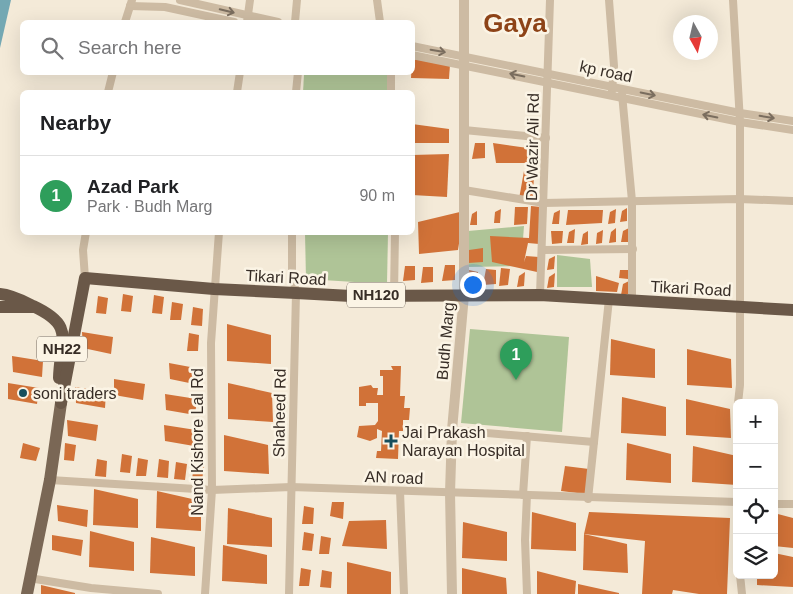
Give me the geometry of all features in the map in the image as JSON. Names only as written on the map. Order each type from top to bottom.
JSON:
[{"type":"highway","name":"Tikari Road","points":[[85,278],[214,289],[296,293],[540,295],[632,302],[793,310]]},
{"type":"highway","points":[[61,402],[85,278]]},
{"type":"highway","name":"NH22","points":[[2,301],[36,307],[54,318],[62,331],[58,387],[61,402]]},
{"type":"main road","points":[[26,594],[50,480],[61,402]]},
{"type":"street","points":[[180,0],[248,20],[250,0]]},
{"type":"street","points":[[295,20],[297,0]]},
{"type":"street","points":[[377,0],[380,20]]},
{"type":"street","name":"Budh Marg","points":[[452,594],[450,493],[452,430],[464,295],[464,0]]},
{"type":"street","name":"Dr Wazir Ali Rd","points":[[540,295],[550,0]]},
{"type":"street","points":[[609,0],[614,66],[612,96]]},
{"type":"street","points":[[733,0],[740,113],[739,199],[741,247],[738,399]]},
{"type":"street","points":[[126,20],[131,3],[224,20]]},
{"type":"street","name":"kp road","points":[[415,47],[547,82],[740,122],[793,130]]},
{"type":"street","name":"kp road","points":[[415,56],[463,60],[547,72],[740,113],[793,121]]},
{"type":"street","points":[[108,90],[112,75]]},
{"type":"street","points":[[237,90],[240,75]]},
{"type":"street","points":[[296,90],[298,75]]},
{"type":"street","points":[[391,75],[391,90]]},
{"type":"street","points":[[621,88],[632,201],[632,302]]},
{"type":"street","points":[[464,130],[546,138]]},
{"type":"street","points":[[464,190],[544,203],[739,199],[793,202]]},
{"type":"street","points":[[85,278],[83,250],[86,235]]},
{"type":"street","name":"Nand Kishore Lal Rd","points":[[205,594],[212,490],[211,343],[219,235]]},
{"type":"street","name":"Shaheed Rd","points":[[288,594],[296,293],[292,272],[292,235]]},
{"type":"street","points":[[394,235],[394,295]]},
{"type":"street","points":[[543,250],[633,249]]},
{"type":"street","points":[[588,499],[609,299]]},
{"type":"street","points":[[452,430],[594,442]]},
{"type":"street","points":[[527,436],[525,495],[527,594]]},
{"type":"street","name":"AN road","points":[[50,480],[212,490],[291,487],[588,499],[733,502]]},
{"type":"street","points":[[400,491],[404,594]]},
{"type":"street","points":[[778,504],[793,504]]},
{"type":"street","points":[[29,578],[91,588],[158,594]]},
{"type":"street","points":[[740,579],[742,594]]},
{"type":"green space","points":[[304,75],[391,75],[390,90],[303,90]]},
{"type":"green space","points":[[524,226],[521,266],[467,267],[468,231]]},
{"type":"green space","points":[[305,235],[388,235],[387,284],[306,279]]},
{"type":"green space","points":[[557,255],[590,259],[592,287],[557,287]]},
{"type":"green space","points":[[470,329],[569,337],[562,432],[461,423]]},
{"type":"water","points":[[0,0],[11,0],[0,48]]},
{"type":"building","points":[[415,59],[450,64],[449,79],[411,78],[411,75],[415,75]]},
{"type":"building","points":[[415,124],[449,129],[449,143],[415,143]]},
{"type":"building","points":[[475,143],[485,143],[485,158],[472,159]]},
{"type":"building","points":[[493,143],[535,149],[535,163],[496,163]]},
{"type":"building","points":[[449,154],[447,197],[415,195],[415,155]]},
{"type":"building","points":[[524,171],[534,172],[533,201],[519,199]]},
{"type":"building","points":[[531,206],[541,207],[539,244],[528,243],[524,262],[526,256],[539,257],[537,272],[492,262],[490,236],[529,238]]},
{"type":"building","points":[[515,207],[528,207],[527,224],[514,225]]},
{"type":"building","points":[[627,208],[627,221],[620,222],[622,211]]},
{"type":"building","points":[[501,209],[500,223],[494,223],[495,212]]},
{"type":"building","points":[[616,209],[615,223],[608,224],[610,212]]},
{"type":"building","points":[[560,210],[559,224],[552,224],[554,213]]},
{"type":"building","points":[[568,210],[603,210],[602,223],[566,225]]},
{"type":"building","points":[[464,211],[458,250],[419,254],[418,222]]},
{"type":"building","points":[[477,211],[477,225],[470,225],[472,214]]},
{"type":"building","points":[[616,228],[616,242],[609,243],[611,232]]},
{"type":"building","points":[[629,228],[628,242],[621,242],[623,231]]},
{"type":"building","points":[[575,229],[574,243],[567,243],[569,232]]},
{"type":"building","points":[[603,230],[602,243],[596,244],[597,233]]},
{"type":"building","points":[[551,231],[563,231],[562,243],[552,244]]},
{"type":"building","points":[[588,231],[588,244],[581,245],[583,234]]},
{"type":"building","points":[[483,248],[483,262],[468,263],[469,250]]},
{"type":"building","points":[[555,256],[554,269],[547,270],[549,259]]},
{"type":"building","points":[[445,265],[455,265],[455,280],[442,281]]},
{"type":"building","points":[[405,266],[415,266],[415,280],[403,281]]},
{"type":"building","points":[[423,267],[433,267],[433,282],[421,283]]},
{"type":"building","points":[[501,268],[510,269],[508,285],[499,286]]},
{"type":"building","points":[[486,269],[496,270],[496,284],[483,285]]},
{"type":"building","points":[[469,270],[478,272],[479,285],[471,286]]},
{"type":"building","points":[[620,270],[629,270],[628,279],[619,278]]},
{"type":"building","points":[[525,272],[524,286],[517,287],[519,276]]},
{"type":"building","points":[[555,273],[554,287],[547,288],[549,277]]},
{"type":"building","points":[[596,276],[619,283],[617,292],[596,291]]},
{"type":"building","points":[[629,281],[628,294],[621,295],[623,284]]},
{"type":"building","points":[[123,294],[133,296],[131,312],[121,311]]},
{"type":"building","points":[[154,295],[164,297],[162,314],[152,313]]},
{"type":"building","points":[[98,296],[108,298],[106,314],[96,313]]},
{"type":"building","points":[[172,302],[183,304],[181,320],[170,320]]},
{"type":"building","points":[[193,307],[203,309],[202,326],[191,325]]},
{"type":"building","points":[[227,324],[271,335],[271,364],[227,361]]},
{"type":"building","points":[[82,332],[113,337],[111,354],[83,348]]},
{"type":"building","points":[[189,333],[199,335],[198,351],[187,351]]},
{"type":"building","points":[[611,339],[655,349],[655,378],[610,375]]},
{"type":"building","points":[[687,349],[731,359],[732,388],[687,385]]},
{"type":"building","points":[[12,356],[43,361],[42,377],[13,372]]},
{"type":"building","points":[[169,363],[201,369],[199,385],[170,379]]},
{"type":"building","points":[[391,366],[401,366],[400,396],[405,396],[404,408],[410,408],[409,420],[403,420],[403,431],[399,431],[398,459],[376,458],[377,451],[381,451],[382,431],[377,429],[377,438],[370,441],[357,437],[359,426],[375,425],[378,421],[378,403],[366,403],[366,406],[359,406],[359,387],[371,385],[373,388],[378,388],[377,395],[383,395],[383,376],[380,376],[380,370],[393,370]]},
{"type":"building","points":[[114,379],[145,384],[143,400],[114,395]]},
{"type":"building","name":"soni traders","points":[[8,383],[39,388],[37,404],[8,399]]},
{"type":"building","points":[[228,383],[272,393],[273,422],[228,419]]},
{"type":"building","points":[[75,387],[106,392],[105,408],[76,403]]},
{"type":"building","points":[[165,394],[197,399],[195,415],[166,410]]},
{"type":"building","points":[[622,397],[666,407],[666,436],[621,433]]},
{"type":"building","points":[[686,399],[730,409],[731,438],[686,435]]},
{"type":"building","points":[[67,420],[98,425],[96,441],[68,436]]},
{"type":"building","points":[[164,425],[196,430],[194,446],[165,441]]},
{"type":"building","points":[[224,435],[268,445],[269,474],[224,471]]},
{"type":"building","points":[[23,443],[40,448],[36,461],[20,458]]},
{"type":"building","points":[[65,443],[76,445],[74,461],[64,460]]},
{"type":"building","points":[[627,443],[671,454],[671,483],[626,480]]},
{"type":"building","points":[[693,446],[733,455],[733,485],[692,482]]},
{"type":"building","points":[[122,454],[132,456],[130,473],[120,472]]},
{"type":"building","points":[[138,458],[148,460],[146,476],[136,476]]},
{"type":"building","points":[[97,459],[107,461],[106,477],[95,476]]},
{"type":"building","points":[[159,459],[169,461],[168,478],[157,477]]},
{"type":"building","points":[[176,462],[187,464],[185,480],[174,479]]},
{"type":"building","points":[[194,463],[204,465],[202,481],[192,480]]},
{"type":"building","points":[[565,466],[589,469],[585,494],[561,491]]},
{"type":"building","points":[[94,489],[138,499],[138,528],[93,525]]},
{"type":"building","points":[[157,491],[201,501],[201,531],[156,528]]},
{"type":"building","points":[[332,502],[344,502],[343,519],[330,516]]},
{"type":"building","points":[[57,505],[88,510],[87,527],[58,521]]},
{"type":"building","points":[[304,506],[314,508],[313,524],[302,524]]},
{"type":"building","points":[[228,508],[272,518],[272,547],[227,544]]},
{"type":"building","points":[[532,512],[576,523],[576,551],[531,549]]},
{"type":"building","points":[[589,512],[730,518],[727,594],[699,594],[673,590],[672,594],[642,594],[645,541],[584,534]]},
{"type":"building","points":[[778,514],[793,518],[793,548],[778,546]]},
{"type":"building","points":[[386,520],[387,549],[342,546],[349,521]]},
{"type":"building","points":[[463,522],[507,532],[507,561],[462,558]]},
{"type":"building","points":[[90,531],[134,542],[134,571],[89,567]]},
{"type":"building","points":[[304,532],[314,534],[312,551],[302,550]]},
{"type":"building","points":[[584,534],[627,544],[628,573],[583,570]]},
{"type":"building","points":[[52,535],[83,540],[81,556],[52,550]]},
{"type":"building","points":[[321,536],[331,538],[329,554],[319,554]]},
{"type":"building","points":[[151,537],[195,547],[195,576],[150,573]]},
{"type":"building","points":[[223,545],[267,555],[267,584],[222,581]]},
{"type":"building","points":[[778,554],[793,557],[793,587],[757,585],[757,579],[778,579]]},
{"type":"building","points":[[347,562],[391,572],[391,594],[347,594]]},
{"type":"building","points":[[301,568],[311,570],[309,586],[299,586]]},
{"type":"building","points":[[462,568],[506,578],[507,594],[462,594]]},
{"type":"building","points":[[322,570],[332,572],[331,588],[320,587]]},
{"type":"building","points":[[537,571],[576,581],[575,594],[537,594]]},
{"type":"building","points":[[578,584],[619,593],[619,594],[578,594]]},
{"type":"building","points":[[41,585],[75,593],[75,594],[41,594]]},
{"type":"place","name":"Azad Park","points":[[516,380]]},
{"type":"place","name":"soni traders","points":[[23,393]]},
{"type":"place","name":"Jai Prakash Narayan Hospital","points":[[391,441]]},
{"type":"district","name":"Gaya","points":[[515,23]]}]
